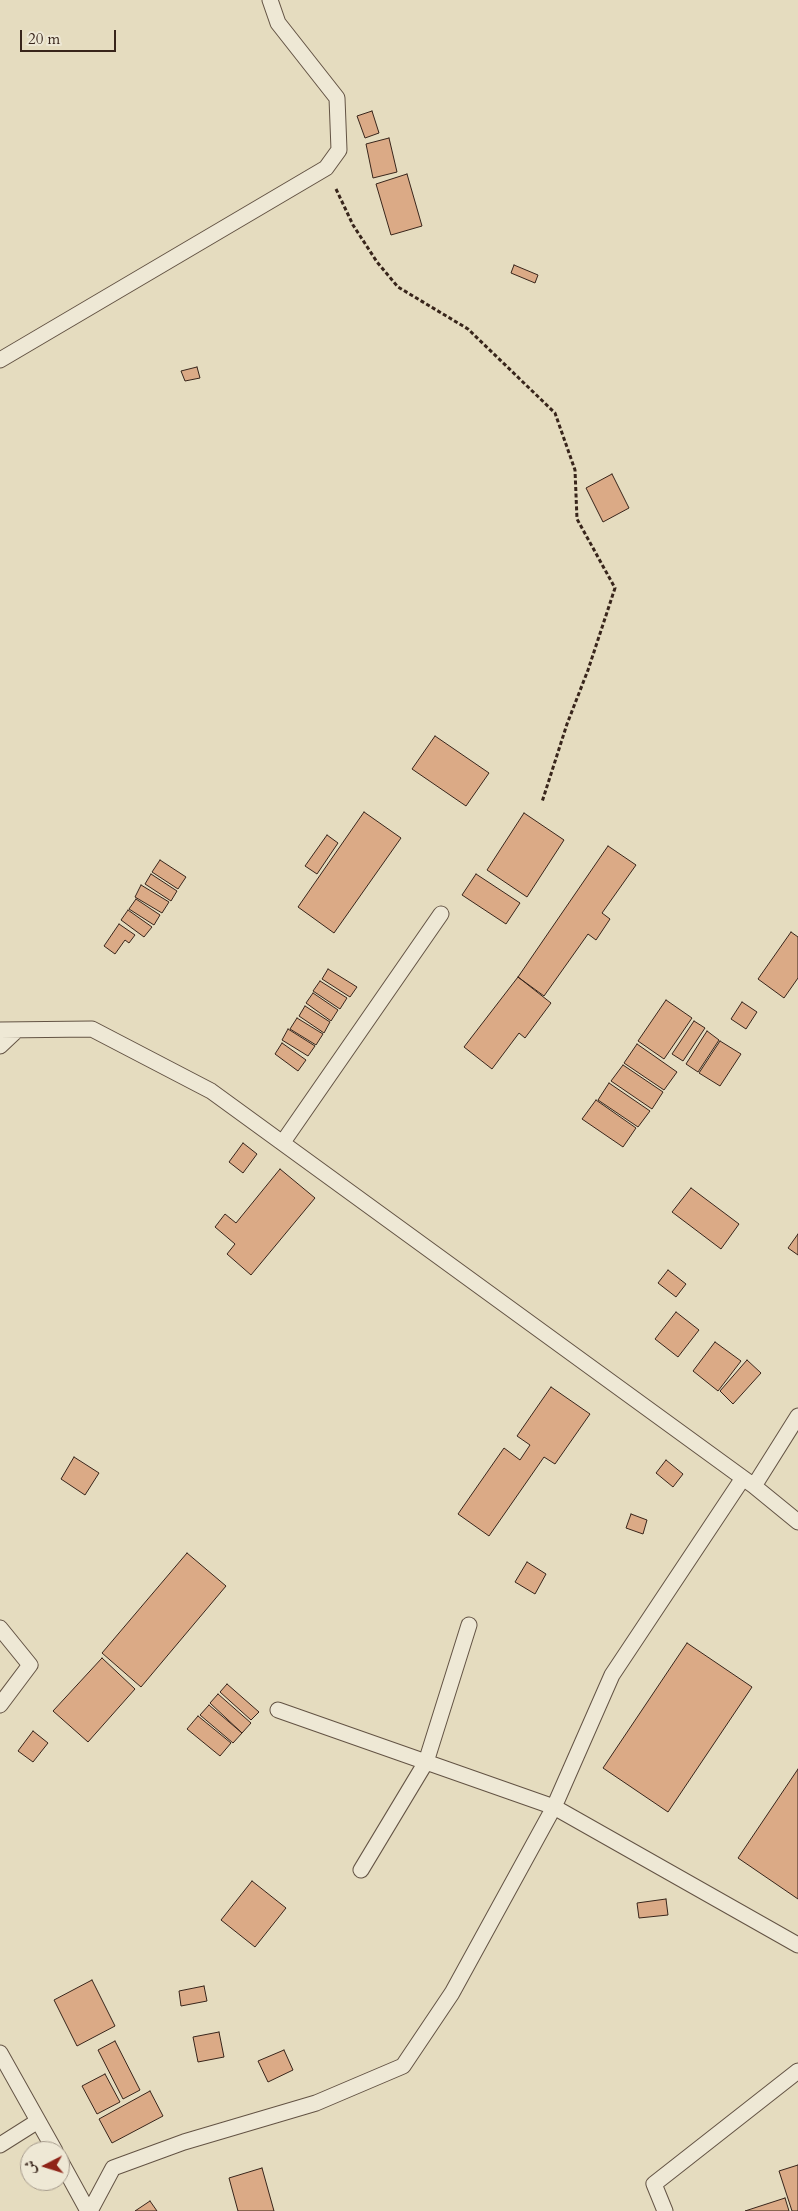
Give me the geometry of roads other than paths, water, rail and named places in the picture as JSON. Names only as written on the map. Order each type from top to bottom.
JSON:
[{"type":"lane","points":[[0,360],[326,168],[339,150],[336,98],[278,23],[270,0]]},
{"type":"lane","points":[[283,1142],[441,914]]},
{"type":"lane","points":[[0,1030],[92,1029],[211,1090],[749,1482],[798,1522]]},
{"type":"lane","points":[[0,1046],[17,1030]]},
{"type":"lane","points":[[89,2211],[113,2168],[184,2142],[316,2103],[403,2066],[452,1993],[554,1807],[612,1675],[798,1416]]},
{"type":"lane","points":[[361,1870],[426,1762],[469,1625]]},
{"type":"lane","points":[[0,1628],[30,1665],[0,1705]]},
{"type":"lane","points":[[278,1710],[554,1807],[798,1945]]},
{"type":"lane","points":[[0,2053],[49,2141]]},
{"type":"lane","points":[[665,2211],[654,2184],[798,2071]]},
{"type":"lane","points":[[0,2145],[38,2121]]},
{"type":"lane","points":[[70,2178],[89,2211]]}]
